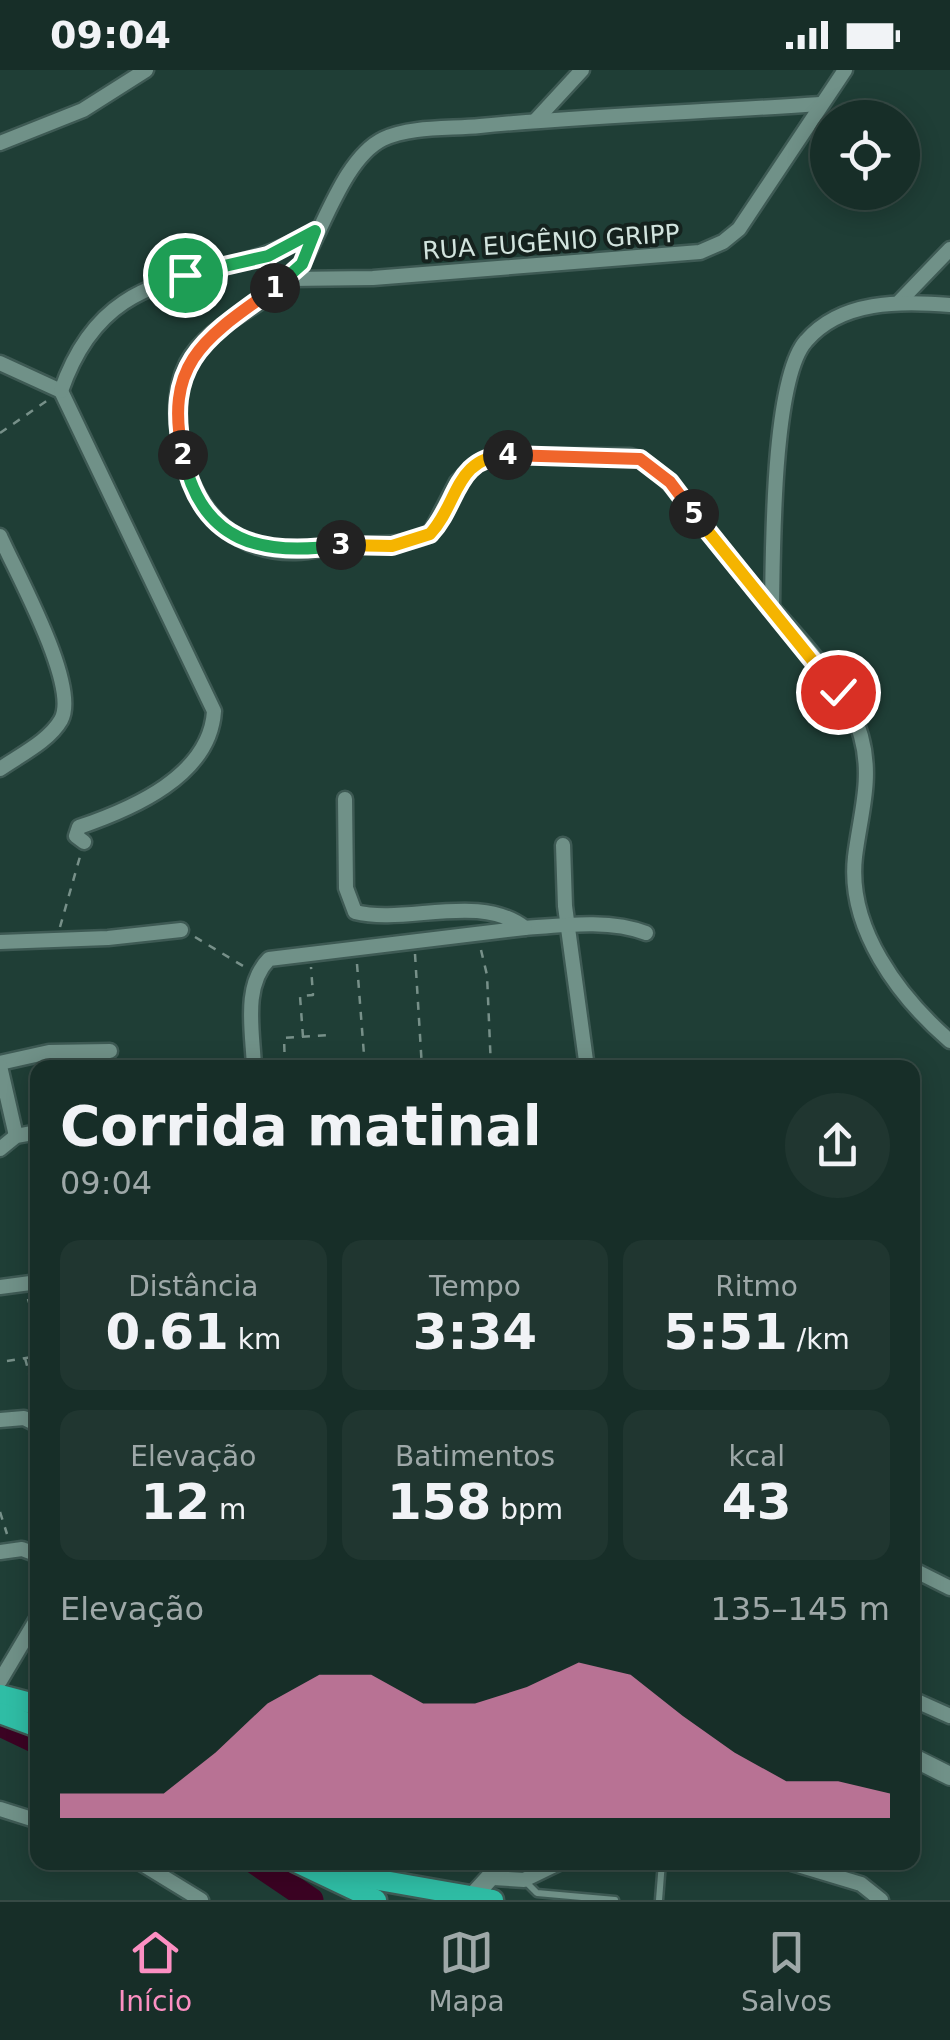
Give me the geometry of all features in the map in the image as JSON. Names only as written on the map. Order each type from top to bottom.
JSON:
[{"type":"main road","points":[[0,1695],[30,1704]]},
{"type":"main road","points":[[0,1713],[30,1724]]},
{"type":"main road","points":[[313,1870],[376,1900]]},
{"type":"main road","points":[[355,1870],[373,1880],[493,1900]]},
{"type":"street","points":[[0,144],[83,110],[146,70]]},
{"type":"street","points":[[534,120],[582,70]]},
{"type":"street","name":"RUA EUGÊNIO GRIPP","points":[[824,100],[845,70]]},
{"type":"street","points":[[810,105],[534,120],[386,137],[365,153],[315,231],[302,264],[196,349],[179,387],[177,430],[188,478],[205,513],[233,535],[265,550],[295,552],[411,543],[438,526],[457,482],[478,462],[497,456],[630,456],[649,464],[670,482],[772,606],[838,692],[860,734],[868,785],[855,860],[856,885],[877,956],[905,995],[950,1041]]},
{"type":"street","name":"RUA EUGÊNIO GRIPP","points":[[288,279],[373,278],[700,252],[723,242],[739,228],[810,121]]},
{"type":"street","points":[[61,391],[84,336],[114,308],[149,287],[268,256],[315,231]]},
{"type":"street","points":[[900,301],[950,250]]},
{"type":"street","points":[[772,606],[775,496],[790,377],[797,354],[818,330],[845,315],[900,301],[950,305]]},
{"type":"street","points":[[0,363],[61,391],[214,711],[209,735],[184,769],[133,807],[79,827],[76,836],[84,842]]},
{"type":"street","points":[[0,536],[48,644],[62,686],[64,712],[53,731],[0,769]]},
{"type":"street","points":[[345,799],[346,888],[354,912],[473,914],[512,919],[525,928]]},
{"type":"street","points":[[563,845],[565,906],[586,1060]]},
{"type":"street","points":[[254,1060],[251,1006],[258,975],[269,959],[310,951],[525,928],[570,925],[632,928],[646,933]]},
{"type":"street","points":[[0,942],[181,930]]},
{"type":"street","points":[[16,1136],[0,1064],[49,1052],[110,1051]]},
{"type":"street","points":[[0,1149],[16,1136],[30,1133]]},
{"type":"street","points":[[0,1287],[30,1282]]},
{"type":"street","points":[[0,1420],[30,1421]]},
{"type":"street","points":[[920,1573],[950,1588]]},
{"type":"street","points":[[0,1681],[30,1632]]},
{"type":"street","points":[[920,1703],[950,1716]]},
{"type":"street","points":[[920,1761],[950,1776]]},
{"type":"street","points":[[0,1809],[30,1819]]},
{"type":"street","points":[[151,1870],[201,1900]]},
{"type":"street","points":[[470,1899],[499,1870],[524,1880],[545,1870]]},
{"type":"street","points":[[815,1870],[861,1884],[881,1900]]},
{"type":"street","points":[[861,1884],[869,1900]]},
{"type":"lane","points":[[659,1900],[661,1870]]},
{"type":"lane","points":[[524,1880],[537,1896],[615,1900]]},
{"type":"path","points":[[0,433],[61,391]]},
{"type":"path","points":[[56,940],[84,842]]},
{"type":"path","points":[[181,930],[258,975]]},
{"type":"path","points":[[477,934],[487,975],[491,1060]]},
{"type":"path","points":[[414,940],[422,1060]]},
{"type":"path","points":[[356,946],[364,1060]]},
{"type":"path","points":[[303,1037],[300,996],[313,995],[310,951]]},
{"type":"path","points":[[285,1060],[284,1038],[328,1034]]},
{"type":"path","points":[[7,1362],[30,1357]]},
{"type":"path","points":[[25,1358],[30,1377]]},
{"type":"path","points":[[0,1512],[6,1551]]},
{"type":"waterway","points":[[0,1724],[30,1738]]},
{"type":"waterway","points":[[267,1870],[311,1900]]},
{"type":"route","points":[[185,275],[268,256],[315,231],[302,264],[288,279],[196,349],[179,387],[177,430],[188,478],[205,513],[233,535],[265,550],[295,552],[342,545],[411,543],[438,526],[457,482],[478,462],[497,456],[630,456],[649,464],[670,482],[838,692]]}]
